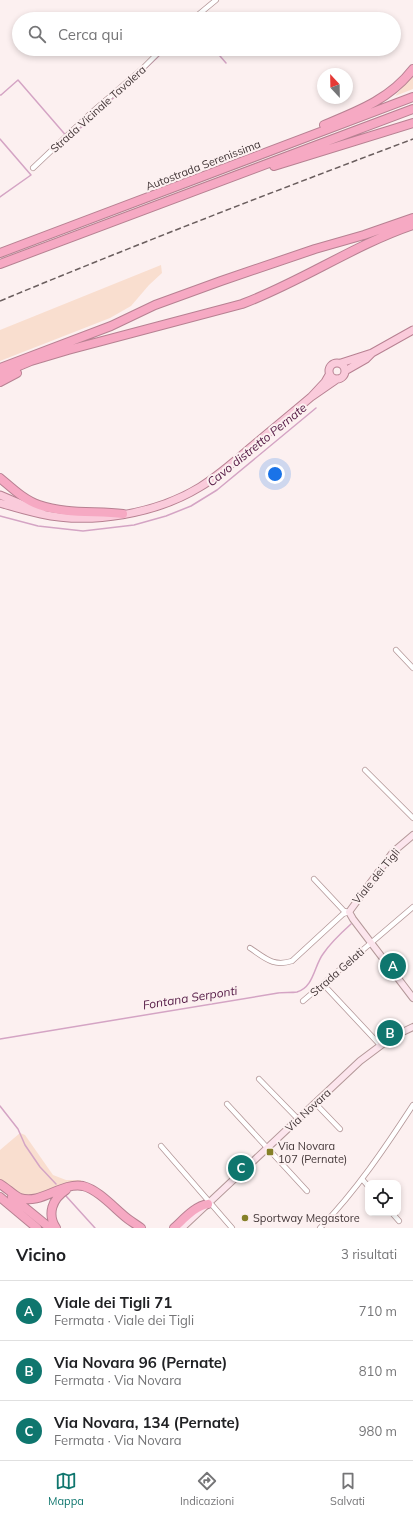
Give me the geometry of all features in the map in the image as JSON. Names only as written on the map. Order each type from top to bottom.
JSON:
[{"type":"highway","points":[[267,152],[294,137],[369,106],[398,86],[413,69]]},
{"type":"highway","name":"Autostrada Serenissima","points":[[0,253],[413,97]]},
{"type":"highway","name":"Autostrada Serenissima","points":[[0,264],[413,109]]},
{"type":"highway","points":[[247,171],[278,165],[413,123]]},
{"type":"highway","points":[[0,368],[111,326],[155,305],[221,281],[413,218]]},
{"type":"highway","points":[[0,374],[31,361],[68,350],[242,304],[269,293],[367,245],[413,225]]},
{"type":"highway","points":[[0,382],[29,367],[68,350]]},
{"type":"highway","points":[[0,478],[20,495],[39,505],[73,511],[123,514]]},
{"type":"highway","points":[[0,1185],[16,1196],[26,1199],[40,1197],[69,1186],[92,1190],[130,1221],[141,1228]]},
{"type":"highway","points":[[0,1185],[50,1228]]},
{"type":"highway","points":[[56,1228],[52,1218],[53,1204],[58,1196],[76,1186]]},
{"type":"highway","points":[[0,1197],[37,1228]]},
{"type":"highway","points":[[174,1228],[191,1212],[209,1203]]},
{"type":"highway","points":[[130,1221],[135,1228]]},
{"type":"main road","points":[[311,397],[329,375],[328,370],[331,364],[335,362],[341,363],[372,353],[413,330]]},
{"type":"main road","points":[[0,503],[42,514],[68,518],[89,518],[123,514],[152,508],[166,503],[191,492],[213,479],[311,397],[343,376],[345,371],[366,359],[372,353]]},
{"type":"main road","points":[[341,363],[345,371]]},
{"type":"main road","points":[[329,375],[332,378],[337,379]]},
{"type":"main road","points":[[0,494],[21,504],[61,514],[91,516],[123,514]]},
{"type":"main road","name":"Viale dei Tigli","points":[[413,835],[393,852],[349,912],[370,943],[413,998]]},
{"type":"main road","name":"Via Novara","points":[[182,1228],[360,1061],[380,1045],[413,1026]]},
{"type":"street","points":[[201,12],[216,0]]},
{"type":"street","name":"Strada Vicinale Tavolera","points":[[33,168],[91,113],[155,56]]},
{"type":"street","points":[[396,650],[413,668]]},
{"type":"street","points":[[365,770],[413,818]]},
{"type":"street","points":[[314,879],[344,911],[349,912]]},
{"type":"street","name":"Strada Gelati","points":[[303,1001],[413,907]]},
{"type":"street","points":[[250,948],[270,961],[283,964],[292,961],[343,914],[349,912]]},
{"type":"street","points":[[323,984],[380,1045]]},
{"type":"street","points":[[259,1079],[298,1119]]},
{"type":"street","points":[[315,1103],[340,1129]]},
{"type":"street","points":[[227,1104],[307,1191]]},
{"type":"street","points":[[320,1228],[338,1210],[362,1179],[413,1105]]},
{"type":"street","points":[[161,1146],[232,1228]]},
{"type":"street","points":[[362,1179],[365,1182]]},
{"type":"street","points":[[395,1216],[399,1221]]},
{"type":"shaded area","points":[[413,75],[413,89],[395,96]]},
{"type":"shaded area","points":[[161,265],[162,273],[149,285],[131,306],[110,318],[0,361],[0,330]]},
{"type":"shaded area","points":[[20,1133],[25,1135],[53,1175],[66,1180],[81,1180],[81,1183],[38,1196],[20,1196],[0,1181],[0,1150]]},
{"type":"waterway","name":"Cavo distretto Pernate","points":[[0,95],[18,80],[69,139],[159,56]]},
{"type":"waterway","name":"Cavo distretto Pernate","points":[[220,56],[226,63]]},
{"type":"waterway","name":"Cavo distretto Pernate","points":[[0,139],[31,175],[0,197]]},
{"type":"waterway","name":"Cavo distretto Pernate","points":[[54,153],[69,139]]},
{"type":"waterway","name":"Cavo distretto Pernate","points":[[0,516],[38,526],[83,531],[134,525],[166,516],[191,506],[217,490],[316,408]]},
{"type":"waterway","name":"Fontana Serponti","points":[[0,1039],[278,993],[297,992],[307,986],[326,950],[351,924]]},
{"type":"waterway","points":[[0,1106],[18,1129],[25,1145],[40,1167],[56,1184]]},
{"type":"waterway","points":[[66,1196],[95,1228]]},
{"type":"railway","points":[[0,301],[206,218],[413,139]]},
{"type":"place","name":"Viale dei Tigli 71","points":[[393,966]]},
{"type":"place","name":"Via Novara 96 (Pernate)","points":[[390,1033]]},
{"type":"place","name":"Via Novara 107 (Pernate)","points":[[270,1152]]},
{"type":"place","name":"Via Novara, 134 (Pernate)","points":[[241,1168]]},
{"type":"place","name":"Sportway Megastore","points":[[245,1218]]}]
